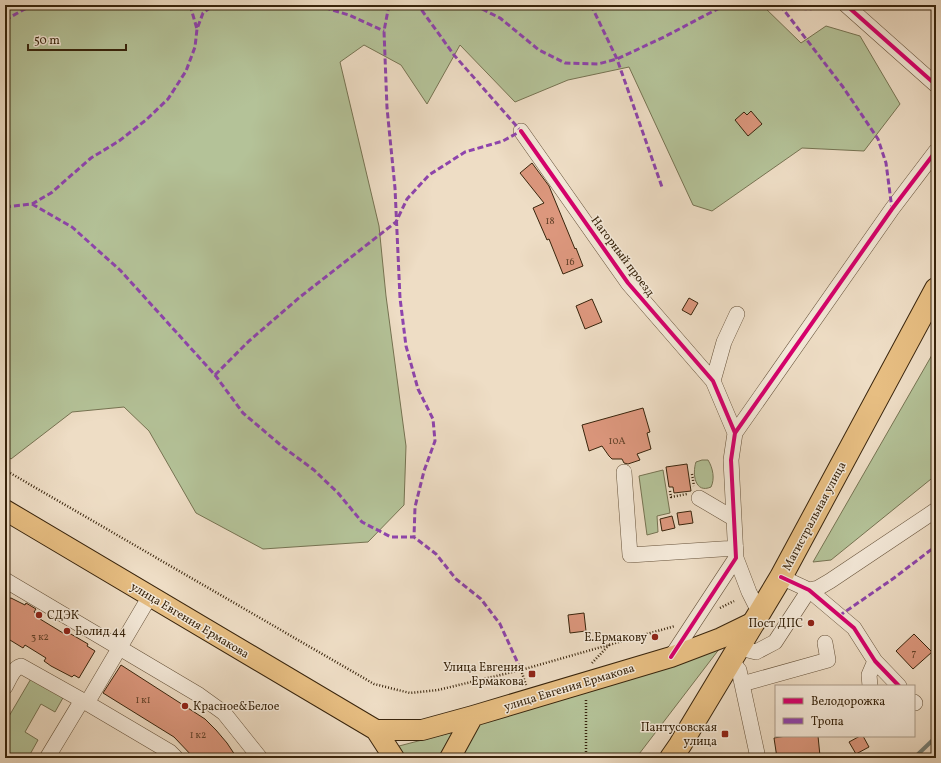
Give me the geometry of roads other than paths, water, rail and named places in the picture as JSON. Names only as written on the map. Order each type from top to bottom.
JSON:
[{"type":"highway","name":"Магистральная улица","points":[[671,758],[758,618],[936,289]]},
{"type":"main road","name":"улица Евгения Ермакова","points":[[7,517],[150,596],[376,730],[394,758]]},
{"type":"main road","name":"улица Евгения Ермакова","points":[[376,730],[422,730],[473,716],[671,657],[722,638],[758,618]]},
{"type":"main road","points":[[450,758],[473,716]]},
{"type":"street","points":[[846,5],[936,85]]},
{"type":"street","name":"Нагорный проезд","points":[[521,131],[628,284],[713,381],[735,433]]},
{"type":"street","points":[[758,618],[736,553],[731,460],[735,433],[892,209],[936,151]]},
{"type":"street","points":[[713,381],[724,342],[737,314]]},
{"type":"street","points":[[624,472],[630,555],[736,553]]},
{"type":"street","points":[[694,496],[733,518]]},
{"type":"street","points":[[758,758],[736,654],[756,652],[775,642],[809,590],[818,588],[830,581],[936,510]]},
{"type":"street","points":[[671,657],[736,553]]},
{"type":"street","points":[[781,577],[809,590],[854,628],[875,661],[898,685]]},
{"type":"street","points":[[5,580],[199,695],[224,713],[253,756]]},
{"type":"street","points":[[46,758],[120,648],[150,596]]},
{"type":"street","points":[[742,684],[828,660],[825,643]]},
{"type":"street","points":[[870,685],[869,675],[875,661]]},
{"type":"street","points":[[5,687],[17,667],[21,666],[170,752],[176,758]]},
{"type":"waterway","points":[[914,758],[936,737]]},
{"type":"place","name":"СДЭК","points":[[39,615]]},
{"type":"place","name":"Пост ДПС","points":[[811,623]]},
{"type":"place","name":"Болид 44","points":[[67,631]]},
{"type":"place","name":"Е.Ермакову","points":[[655,637]]},
{"type":"place","name":"Улица Евгения Ермакова","points":[[532,674]]},
{"type":"place","name":"Красное&Белое","points":[[185,706]]},
{"type":"place","name":"Пантусовская улица","points":[[725,734]]}]
